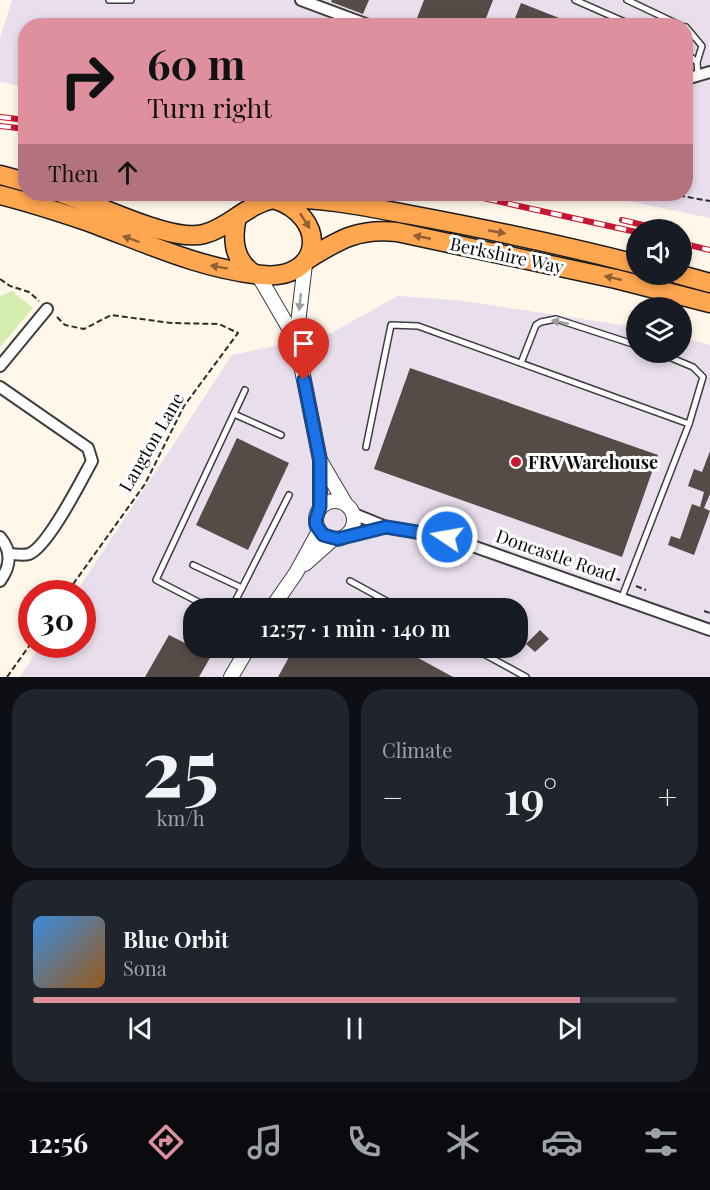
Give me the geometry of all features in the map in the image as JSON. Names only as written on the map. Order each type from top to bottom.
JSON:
[{"type":"highway","points":[[0,175],[18,180]]},
{"type":"highway","points":[[0,195],[18,201]]},
{"type":"highway","points":[[19,201],[81,220],[207,265],[255,274],[283,275],[293,272],[307,262],[313,239],[309,224],[294,207],[278,201]]},
{"type":"highway","points":[[83,201],[183,236],[194,236],[213,231],[256,204],[266,201]]},
{"type":"highway","name":"Berkshire Way","points":[[325,201],[510,235],[626,262]]},
{"type":"highway","points":[[237,217],[234,239],[236,252],[242,264],[255,274]]},
{"type":"highway","name":"Berkshire Way","points":[[307,262],[358,233],[375,230],[397,232],[606,276],[710,303]]},
{"type":"highway","points":[[692,278],[710,283]]},
{"type":"street","points":[[301,0],[349,18]]},
{"type":"street","points":[[693,77],[710,72]]},
{"type":"street","points":[[279,598],[296,573],[319,531],[316,519],[320,507],[320,460],[296,340],[307,262]]},
{"type":"street","points":[[255,274],[296,340]]},
{"type":"street","points":[[0,366],[47,309]]},
{"type":"street","points":[[0,387],[88,448],[92,461],[62,515],[37,548],[28,554],[10,554]]},
{"type":"street","points":[[296,573],[333,539],[347,535],[354,526],[349,508],[320,460]]},
{"type":"street","points":[[320,507],[332,501],[349,508]]},
{"type":"street","name":"Doncastle Road","points":[[349,508],[386,527],[447,537],[710,630]]},
{"type":"street","name":"Doncastle Road","points":[[347,535],[386,527]]},
{"type":"street","points":[[319,531],[333,539]]},
{"type":"street","points":[[0,537],[10,554],[8,566],[0,581]]},
{"type":"street","points":[[231,677],[242,658]]},
{"type":"lane","points":[[109,0],[131,0]]},
{"type":"lane","points":[[575,0],[616,18]]},
{"type":"lane","points":[[627,0],[666,18]]},
{"type":"lane","points":[[693,36],[702,46],[697,62],[698,75]]},
{"type":"lane","points":[[693,59],[697,62]]},
{"type":"lane","points":[[521,363],[536,325],[548,320],[556,319],[626,342]]},
{"type":"lane","points":[[366,447],[390,325],[418,326],[689,424]]},
{"type":"lane","points":[[622,597],[689,424],[703,377],[693,367],[683,363]]},
{"type":"lane","points":[[191,598],[156,580],[245,390]]},
{"type":"lane","points":[[234,414],[281,435]]},
{"type":"lane","points":[[237,598],[289,495]]},
{"type":"lane","points":[[193,565],[242,588]]},
{"type":"lane","points":[[350,581],[381,598]]},
{"type":"lane","points":[[491,658],[526,677]]},
{"type":"path","points":[[693,198],[710,201]]},
{"type":"path","points":[[0,279],[10,286],[29,292],[47,309]]},
{"type":"path","name":"Langton Lane","points":[[47,309],[65,325],[84,328],[111,315],[171,323],[219,324],[238,333],[184,406],[145,484],[76,580]]},
{"type":"path","points":[[704,611],[710,613]]},
{"type":"path","points":[[7,677],[21,658]]},
{"type":"shaded area","points":[[12,0],[710,0],[710,218],[628,201],[693,201],[693,18],[18,18],[18,86],[0,82],[0,38]]},
{"type":"shaded area","points":[[398,296],[456,300],[626,326],[626,363],[692,363],[692,340],[710,345],[710,677],[20,677],[32,658],[96,658],[96,580],[84,580],[232,355],[329,334]]},
{"type":"green space","points":[[12,291],[33,308],[0,347],[0,296]]},
{"type":"building","points":[[332,0],[369,0],[363,14],[331,2]]},
{"type":"building","points":[[424,0],[493,0],[486,18],[417,18]]},
{"type":"building","points":[[521,3],[559,18],[515,18]]},
{"type":"building","name":"FRV Warehouse","points":[[410,368],[658,455],[622,557],[374,469]]},
{"type":"building","points":[[237,438],[289,463],[248,550],[196,525]]},
{"type":"building","points":[[710,451],[710,494],[704,508],[710,511],[694,555],[668,545],[671,536],[680,539],[692,504],[700,507],[704,492],[688,486],[694,469],[702,472]]},
{"type":"building","points":[[540,630],[549,639],[535,652],[528,646],[528,642]]},
{"type":"building","points":[[169,635],[183,642],[183,658],[210,658],[199,677],[145,677]]},
{"type":"building","points":[[288,658],[418,658],[453,677],[278,677]]},
{"type":"railway","points":[[0,117],[18,119]]},
{"type":"railway","points":[[0,126],[18,128]]},
{"type":"railway","points":[[496,201],[626,230]]},
{"type":"railway","points":[[622,220],[626,221]]},
{"type":"railway","points":[[692,246],[710,250]]},
{"type":"place","name":"FRV Warehouse","points":[[516,462]]},
{"type":"route","points":[[304,380],[320,460],[320,507],[316,519],[319,531],[327,538],[333,539],[386,527],[423,531],[447,537]]}]
